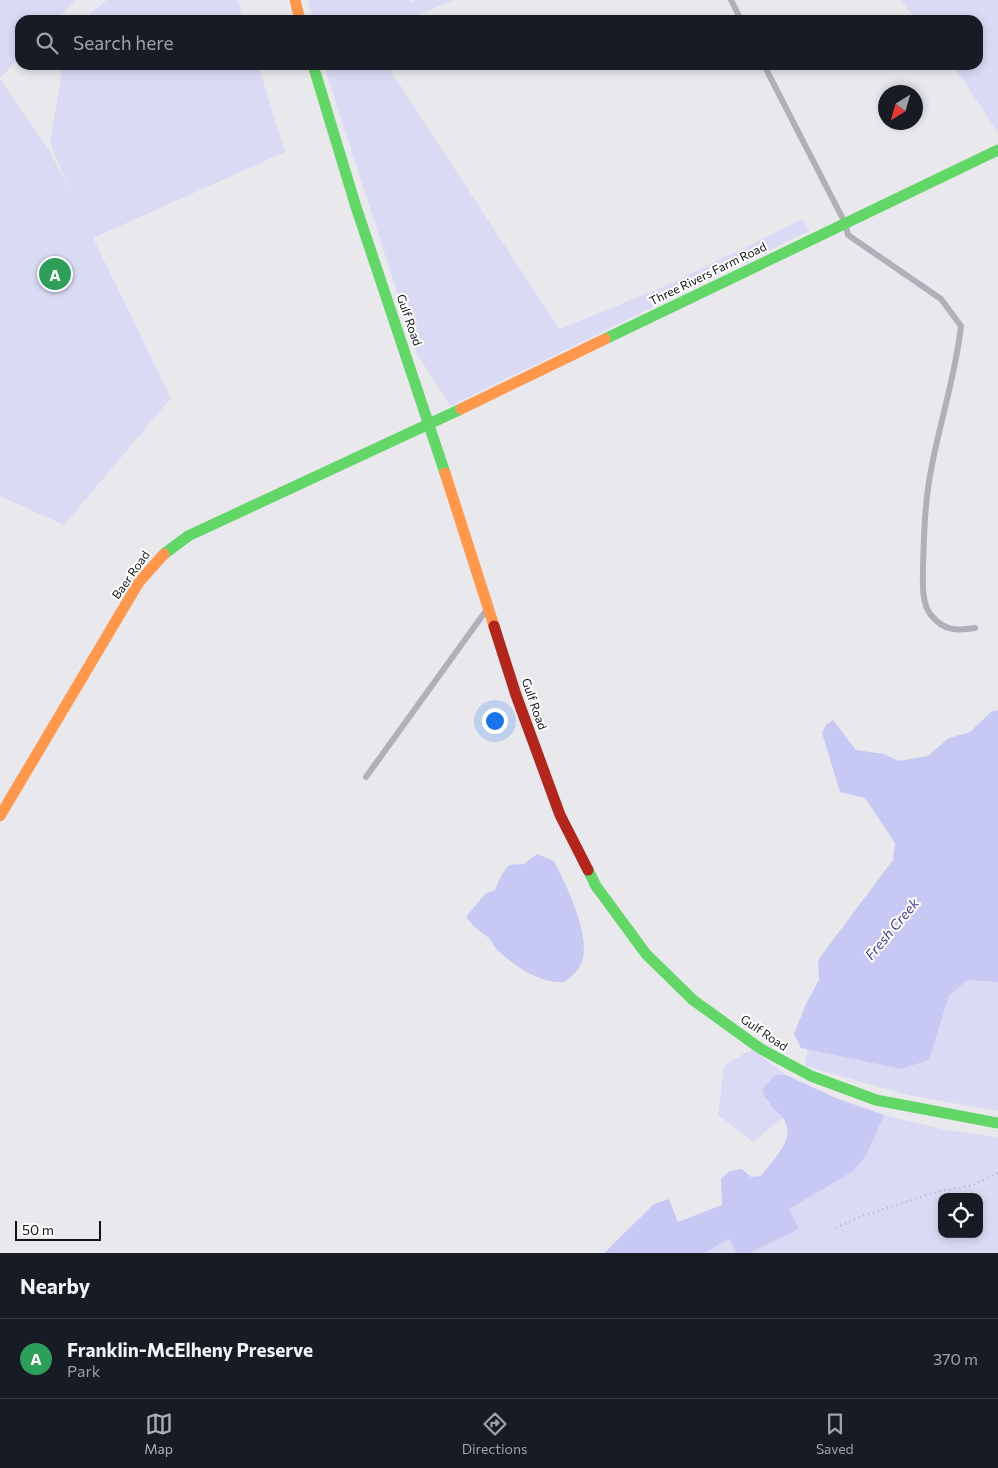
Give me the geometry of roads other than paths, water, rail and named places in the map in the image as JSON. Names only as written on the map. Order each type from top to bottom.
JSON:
[{"type":"street","points":[[295,0],[299,15]]},
{"type":"street","name":"Gulf Road","points":[[315,70],[356,207],[430,425],[487,609],[560,815],[596,886],[646,954],[693,1000],[760,1049],[811,1076],[876,1100],[998,1123]]},
{"type":"street","name":"Three Rivers Farm Road","points":[[430,425],[498,390],[998,150]]},
{"type":"street","name":"Baer Road","points":[[0,816],[139,582],[162,555],[188,536],[215,522],[363,453],[430,425]]},
{"type":"lane","points":[[731,0],[738,15]]},
{"type":"lane","points":[[767,70],[845,223],[848,235],[941,299],[961,326],[958,355],[932,461],[924,514],[923,590],[930,614],[943,626],[956,631],[975,628]]},
{"type":"lane","points":[[366,777],[487,609]]},
{"type":"water","name":"Fresh Creek","points":[[998,710],[998,982],[967,980],[949,996],[929,1060],[901,1069],[801,1048],[794,1034],[806,1004],[819,980],[818,960],[893,860],[895,843],[865,798],[840,792],[822,733],[826,725],[833,720],[856,750],[884,754],[898,761],[928,756],[949,738],[970,732],[991,712]]},
{"type":"water","points":[[537,854],[554,861],[571,896],[580,924],[584,950],[582,961],[573,975],[565,982],[546,980],[520,968],[497,950],[489,938],[466,917],[485,894],[495,890],[502,874],[509,865],[524,864]]},
{"type":"water","points":[[775,1075],[786,1075],[836,1098],[884,1115],[866,1156],[852,1172],[789,1209],[799,1229],[750,1253],[737,1253],[729,1239],[704,1253],[604,1253],[654,1204],[669,1199],[678,1222],[722,1205],[721,1179],[730,1171],[742,1169],[751,1177],[761,1176],[783,1147],[788,1131],[786,1123],[767,1100],[762,1090]]},
{"type":"place","name":"Franklin-McElheny Preserve","points":[[55,274]]}]
